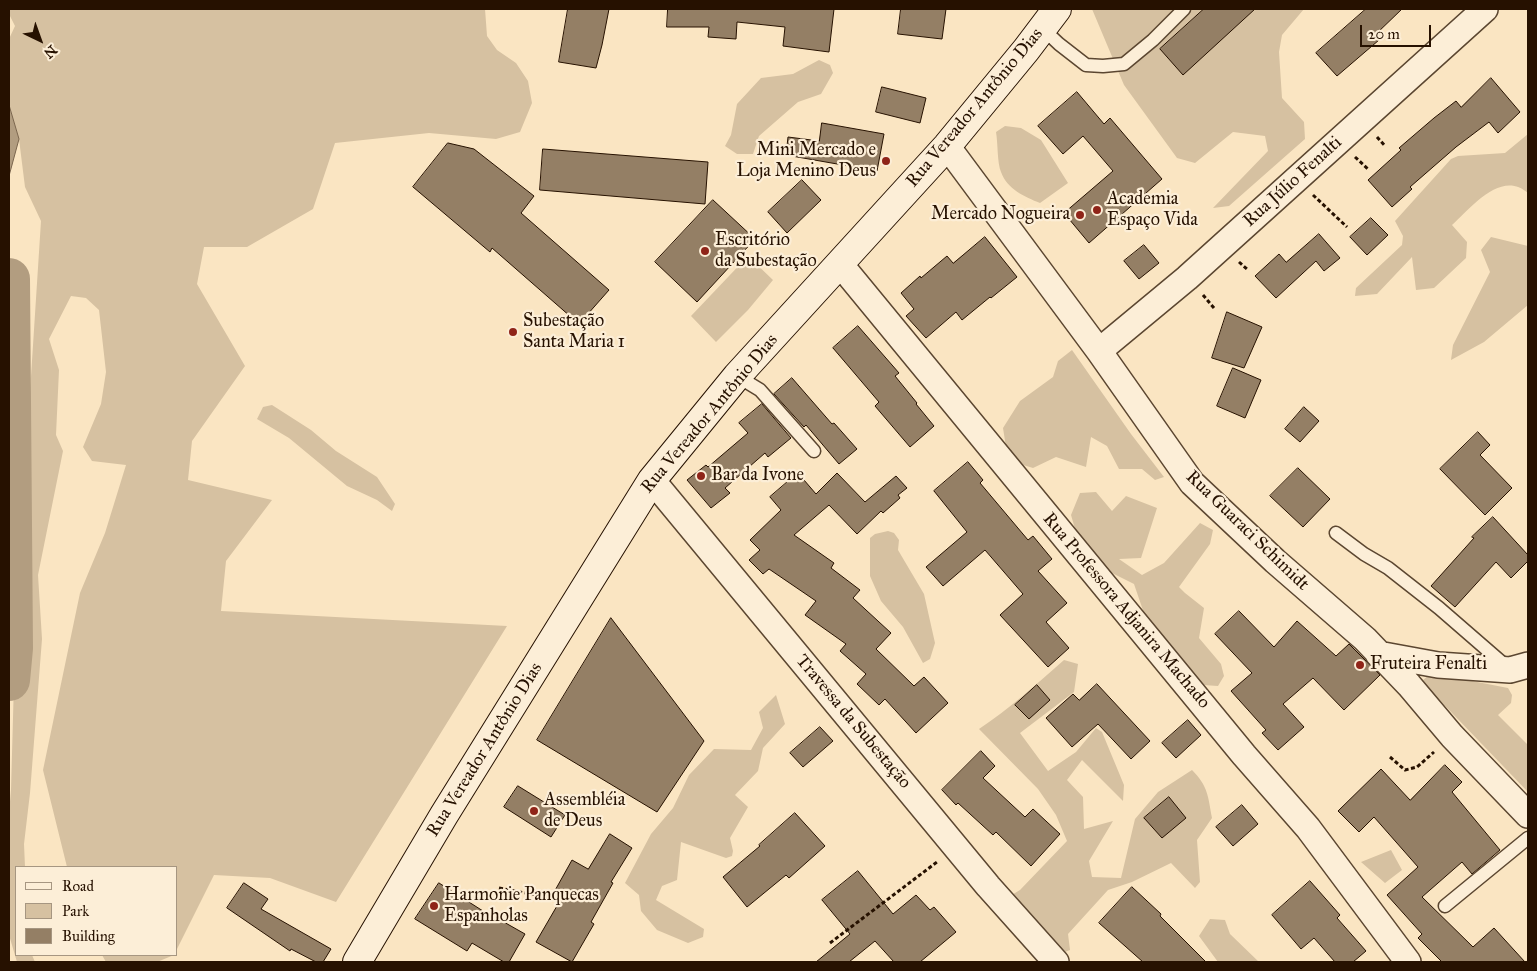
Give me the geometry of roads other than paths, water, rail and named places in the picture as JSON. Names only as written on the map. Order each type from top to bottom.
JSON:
[{"type":"street","name":"Rua Júlio Fenalti","points":[[1099,351],[1187,278],[1485,9]]},
{"type":"street","name":"Rua Vereador Antônio Dias","points":[[357,962],[444,815],[652,480],[737,376],[947,146],[980,107],[1049,18]]},
{"type":"street","name":"Rua Guaraci Schimidt","points":[[947,146],[1099,351],[1192,483],[1275,561],[1365,639],[1409,685],[1452,736],[1528,815]]},
{"type":"street","name":"Rua Professora Adjanira Machado","points":[[840,264],[1238,747],[1308,828],[1408,962]]},
{"type":"street","name":"Travessa da Subestação","points":[[652,480],[956,848],[1056,962]]},
{"type":"street","points":[[1378,654],[1438,665],[1519,668]]},
{"type":"lane","points":[[1049,18],[1059,44],[1086,64],[1103,66],[1124,64],[1153,40],[1184,9]]},
{"type":"lane","points":[[737,376],[760,390],[814,451]]},
{"type":"lane","points":[[1336,533],[1364,554],[1388,568],[1474,637],[1519,668]]},
{"type":"lane","points":[[1445,906],[1528,838]]},
{"type":"waterway","points":[[9,279],[12,648],[9,680]]},
{"type":"place","name":"Mini Mercado e Loja Menino Deus","points":[[886,161]]},
{"type":"place","name":"Academia Espaço Vida","points":[[1097,210]]},
{"type":"place","name":"Mercado Nogueira","points":[[1080,215]]},
{"type":"place","name":"Escritório da Subestação","points":[[705,251]]},
{"type":"place","name":"Subestação Santa Maria 1","points":[[513,332]]},
{"type":"place","name":"Bar da Ivone","points":[[701,476]]},
{"type":"place","name":"Fruteira Fenalti","points":[[1360,665]]},
{"type":"place","name":"Assembléia de Deus","points":[[534,811]]},
{"type":"place","name":"Harmonie Panquecas Espanholas","points":[[434,906]]}]
